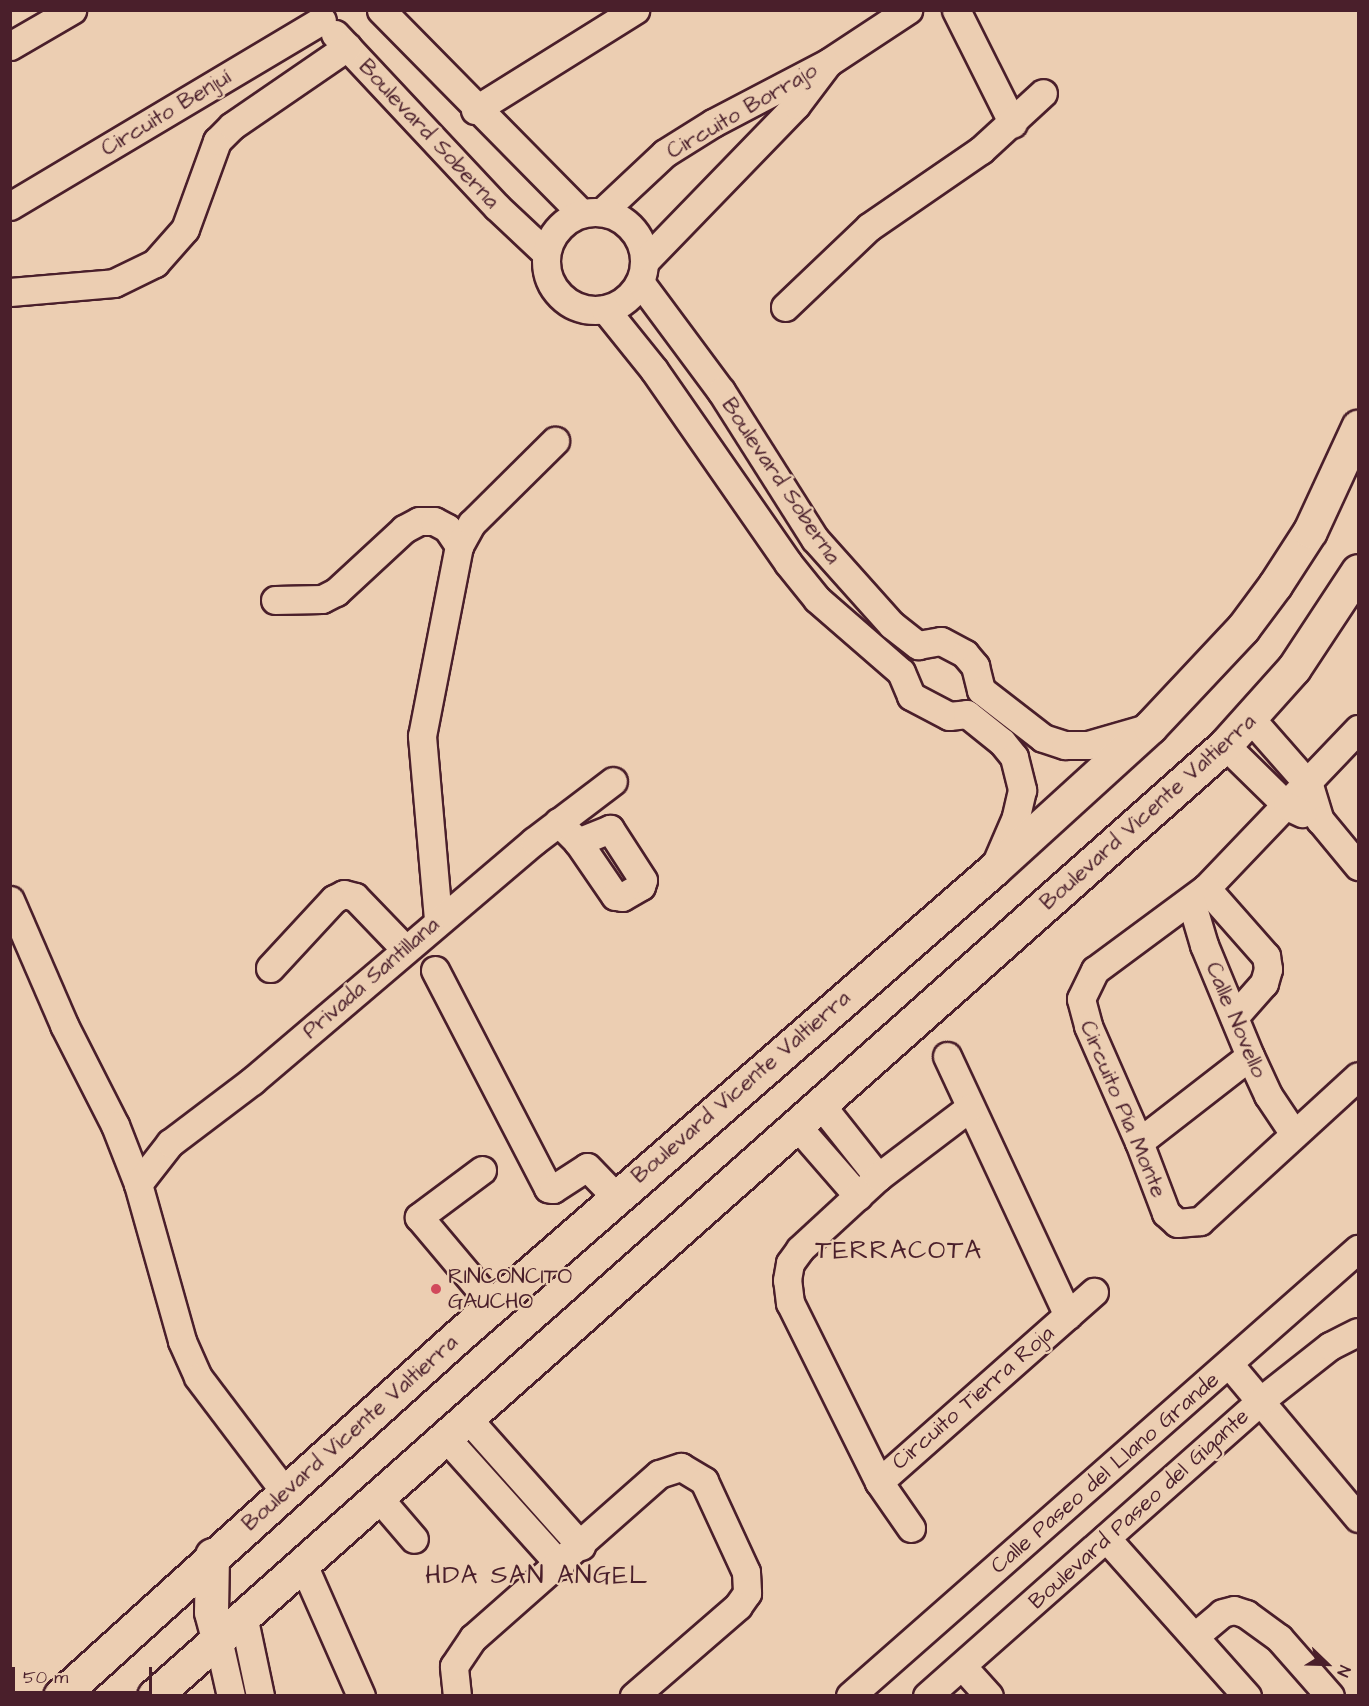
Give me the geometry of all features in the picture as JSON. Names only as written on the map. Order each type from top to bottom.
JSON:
[{"type":"main road","name":"Boulevard Vicente Valtierra","points":[[60,1695],[212,1555],[493,1305],[994,869],[1150,727],[1243,628],[1275,585],[1310,531],[1359,427]]},
{"type":"main road","name":"Boulevard Vicente Valtierra","points":[[154,1695],[302,1562],[457,1429],[1225,745],[1251,719],[1294,668],[1359,571]]},
{"type":"main road","points":[[212,1555],[211,1594],[218,1639]]},
{"type":"main road","points":[[211,1594],[243,1615]]},
{"type":"street","points":[[10,46],[72,10]]},
{"type":"street","points":[[381,10],[475,110],[592,212],[633,228],[642,243],[642,272],[625,300],[605,309],[581,308],[561,297],[551,284],[546,253],[558,229],[592,212]]},
{"type":"street","points":[[475,110],[635,10]]},
{"type":"street","name":"Circuito Borrajo","points":[[592,212],[665,153],[713,123],[829,62],[908,10]]},
{"type":"street","points":[[956,10],[1013,124]]},
{"type":"street","name":"Boulevard Soberna","points":[[318,15],[497,207],[546,253]]},
{"type":"street","name":"Circuito Benjuí","points":[[10,206],[318,15]]},
{"type":"street","name":"Circuito Benjuí","points":[[10,292],[114,283],[155,263],[184,230],[217,141],[232,126],[347,47]]},
{"type":"street","name":"Circuito Borrajo","points":[[642,272],[796,105],[829,62]]},
{"type":"street","points":[[785,307],[869,227],[1013,124],[1043,93]]},
{"type":"street","name":"Boulevard Soberna","points":[[642,272],[815,539],[892,625],[918,645]]},
{"type":"street","name":"Boulevard Soberna","points":[[605,309],[654,370],[788,563],[817,599],[901,672],[911,696],[925,707],[949,716],[967,714]]},
{"type":"street","points":[[438,919],[422,736],[459,546],[472,523],[555,441]]},
{"type":"street","points":[[275,600],[322,599],[336,592],[404,529],[419,521],[434,521],[447,528],[459,546]]},
{"type":"street","points":[[901,672],[918,645],[941,641],[965,654],[975,666],[981,690],[1027,728],[1065,746],[1088,745],[1150,727]]},
{"type":"street","points":[[981,690],[967,714],[1002,742],[1020,775],[1022,790],[1016,817],[994,869]]},
{"type":"street","points":[[1251,719],[1309,785],[1320,820],[1359,866]]},
{"type":"street","name":"Circuito Pía Monte","points":[[1359,729],[1309,785],[1198,894],[1095,970],[1082,988],[1083,1012],[1139,1142],[1166,1213],[1177,1223],[1185,1225],[1200,1221],[1359,1076]]},
{"type":"street","points":[[1225,745],[1287,806],[1320,820]]},
{"type":"street","name":"Privada Santillana","points":[[138,1184],[170,1143],[252,1081],[438,919],[558,822],[613,782]]},
{"type":"street","points":[[558,822],[578,842]]},
{"type":"street","points":[[270,969],[334,899],[344,894],[355,897],[405,949]]},
{"type":"street","points":[[1198,894],[1266,956],[1268,969],[1264,983],[1234,1017]]},
{"type":"street","name":"Calle Novello","points":[[1198,894],[1204,945],[1268,1095],[1294,1134]]},
{"type":"street","points":[[11,904],[64,1025],[115,1125],[138,1184],[175,1320],[198,1377],[285,1492]]},
{"type":"street","points":[[435,970],[548,1188],[553,1189],[587,1167],[616,1197]]},
{"type":"street","name":"Circuito Tierra Roja","points":[[947,1056],[969,1108],[1068,1315]]},
{"type":"street","points":[[1139,1142],[1250,1056]]},
{"type":"street","name":"Circuito Tierra Roja","points":[[911,1528],[879,1482],[790,1303],[787,1280],[790,1263],[800,1250],[878,1177],[969,1108]]},
{"type":"street","points":[[809,1115],[878,1177]]},
{"type":"street","points":[[809,1115],[858,1196]]},
{"type":"street","points":[[482,1170],[419,1217],[493,1305]]},
{"type":"street","name":"Calle Paseo del Llano Grande","points":[[850,1695],[1359,1249]]},
{"type":"street","name":"Circuito Tierra Roja","points":[[879,1482],[1094,1292]]},
{"type":"street","name":"Boulevard Paseo del Gigante","points":[[927,1695],[1260,1401],[1323,1351],[1359,1332]]},
{"type":"street","points":[[1229,1364],[1354,1504]]},
{"type":"street","points":[[457,1429],[581,1546]]},
{"type":"street","points":[[457,1429],[560,1565]]},
{"type":"street","points":[[457,1695],[454,1666],[460,1653],[659,1474],[681,1467],[704,1481],[746,1572],[747,1593],[738,1606],[634,1695]]},
{"type":"street","points":[[378,1497],[414,1539]]},
{"type":"street","points":[[1106,1538],[1247,1695]]},
{"type":"street","points":[[302,1562],[361,1695]]},
{"type":"street","points":[[1195,1636],[1222,1613],[1234,1610],[1246,1614],[1279,1638],[1330,1695]]},
{"type":"street","points":[[243,1615],[260,1695]]},
{"type":"street","points":[[218,1639],[231,1695]]},
{"type":"street","points":[[962,1666],[989,1695]]},
{"type":"place","name":"RINCONCITO GAUCHO","points":[[436,1289]]},
{"type":"district","name":"TERRACOTA","points":[[899,1251]]},
{"type":"district","name":"HDA SAN ANGEL","points":[[537,1576]]}]
